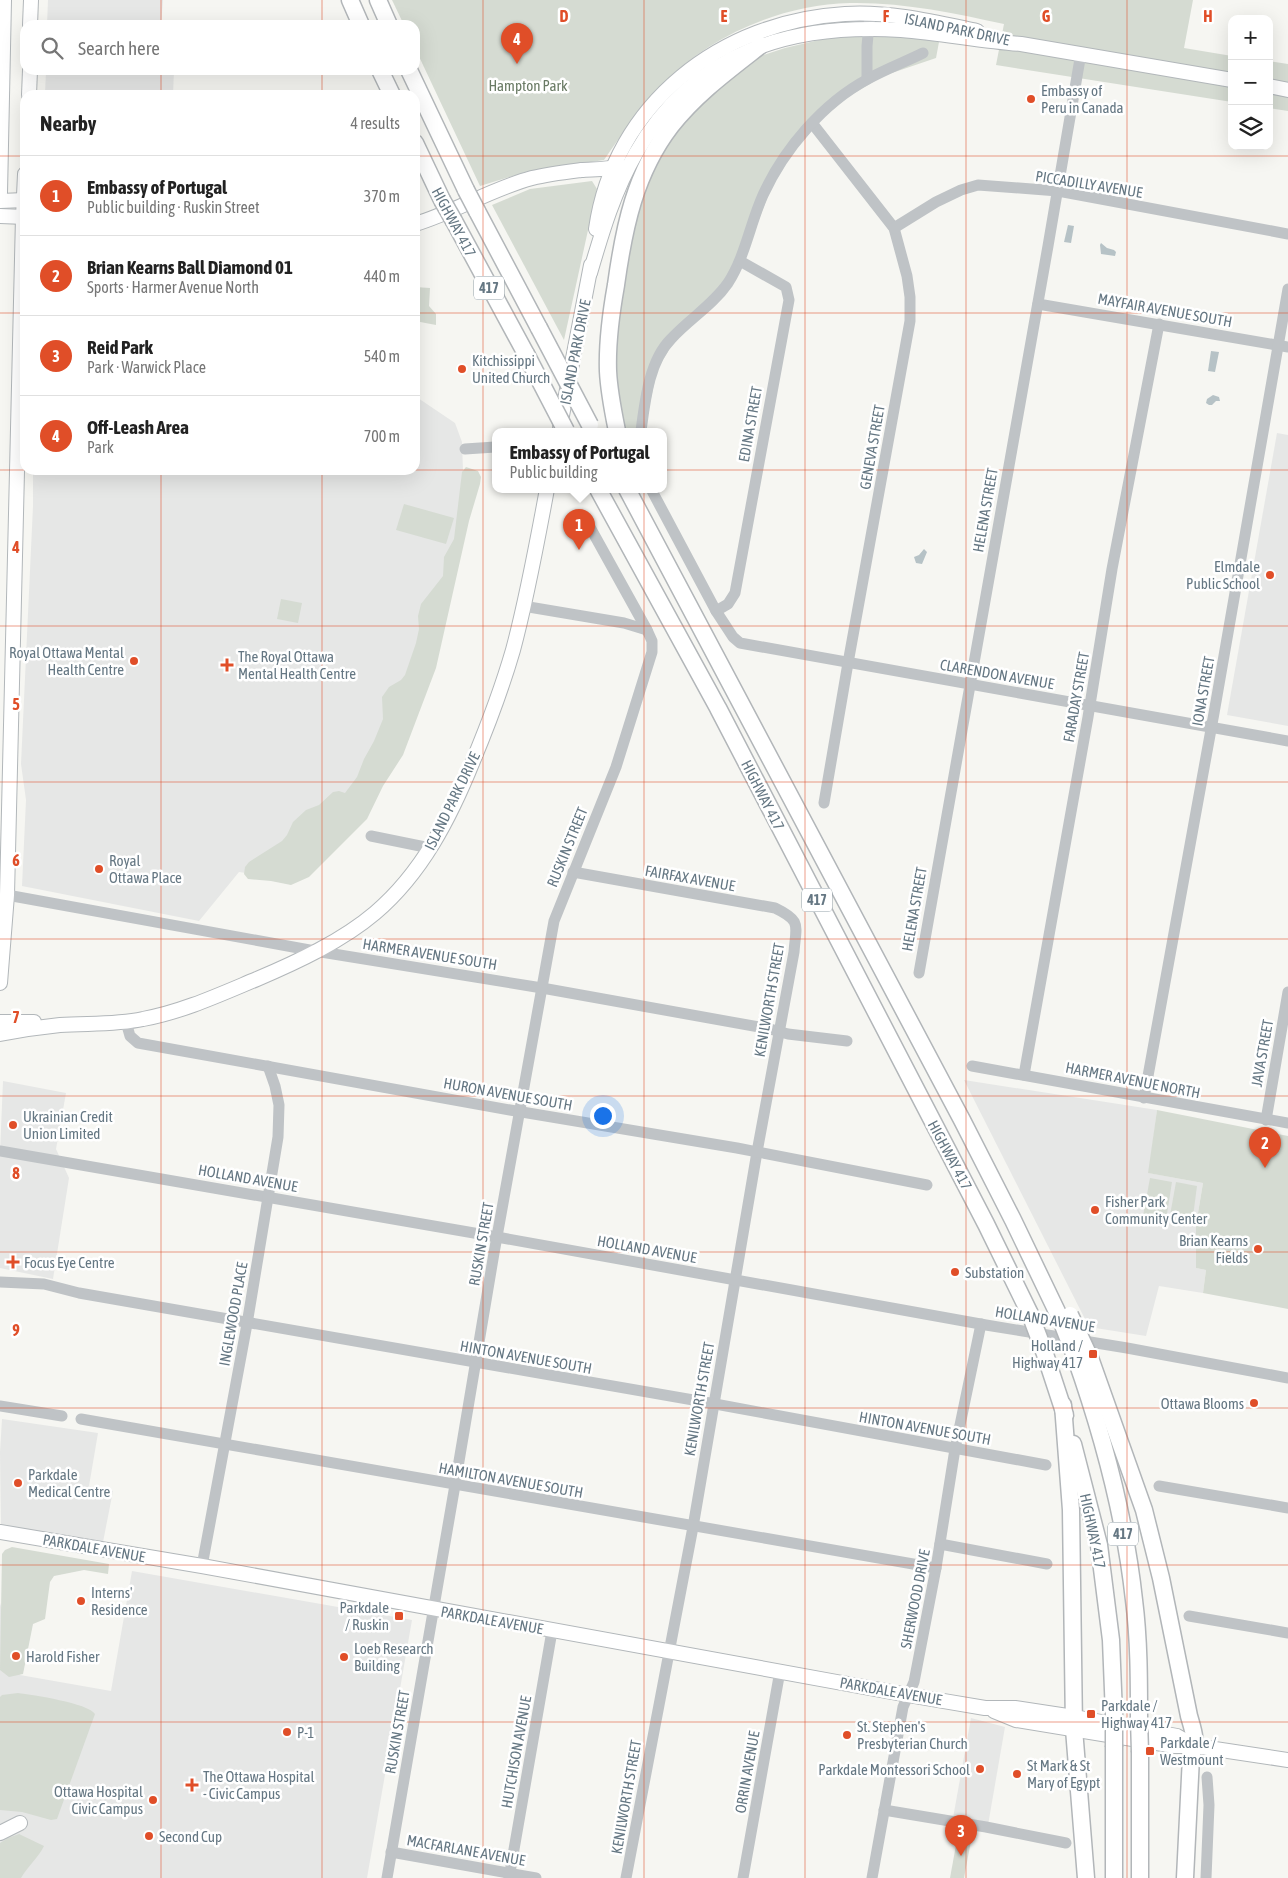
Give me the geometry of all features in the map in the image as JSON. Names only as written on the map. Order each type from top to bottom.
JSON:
[{"type":"highway","points":[[350,0],[358,20]]},
{"type":"highway","points":[[378,0],[387,20]]},
{"type":"highway","points":[[616,428],[609,385],[609,332],[623,237],[639,182],[658,145],[690,103],[761,45]]},
{"type":"highway","points":[[382,75],[390,90]]},
{"type":"highway","name":"417","points":[[411,75],[418,90]]},
{"type":"highway","name":"417","points":[[420,93],[477,212],[592,428]]},
{"type":"highway","name":"HIGHWAY 417","points":[[420,154],[442,200],[564,428]]},
{"type":"highway","name":"HIGHWAY 417","points":[[600,493],[718,708],[986,1224],[1030,1314],[1044,1351],[1062,1404],[1099,1545],[1111,1640],[1114,1715],[1114,1878]]},
{"type":"highway","name":"417","points":[[629,493],[855,916],[1066,1318],[1082,1357],[1109,1461],[1134,1601],[1140,1752],[1140,1878]]},
{"type":"highway","points":[[634,493],[641,513]]},
{"type":"highway","points":[[1082,1357],[1144,1510],[1161,1578],[1194,1733],[1195,1746],[1191,1757],[1185,1878]]},
{"type":"highway","points":[[1062,1404],[1071,1510],[1074,1723],[1086,1878]]},
{"type":"main road","points":[[0,193],[4,0]]},
{"type":"main road","points":[[30,20],[31,0]]},
{"type":"main road","name":"ISLAND PARK DRIVE","points":[[560,428],[590,273],[598,218],[612,168],[623,146],[649,109],[680,78],[716,52],[755,32],[783,23],[824,16],[870,14],[923,20],[988,33],[1021,44]]},
{"type":"main road","name":"ISLAND PARK DRIVE","points":[[590,273],[609,212],[636,154],[660,118],[692,85],[728,60],[761,45],[818,32],[869,29],[925,32],[1081,52],[1228,79]]},
{"type":"main road","points":[[29,90],[30,75]]},
{"type":"main road","points":[[1273,87],[1288,90]]},
{"type":"main road","points":[[420,222],[435,218],[492,192],[529,179],[572,171],[612,168],[636,154]]},
{"type":"main road","points":[[0,201],[20,200]]},
{"type":"main road","points":[[0,216],[20,217]]},
{"type":"main road","points":[[0,983],[7,895],[5,771],[20,334]]},
{"type":"main road","name":"ISLAND PARK DRIVE","points":[[0,1034],[60,1025],[126,1022],[164,1014],[228,991],[278,970],[350,932],[375,914],[410,878],[430,848],[456,801],[485,732],[508,667],[523,606],[546,493]]},
{"type":"main road","name":"ISLAND PARK DRIVE","points":[[0,1022],[40,1022],[60,1025]]},
{"type":"main road","name":"PARKDALE AVENUE","points":[[0,1532],[202,1566],[552,1631],[985,1708],[1016,1720],[1074,1723],[1176,1746],[1195,1746],[1288,1760]]},
{"type":"main road","points":[[0,1833],[20,1822]]},
{"type":"street","points":[[867,79],[870,14]]},
{"type":"street","name":"HELENA STREET","points":[[918,973],[1058,192],[1081,52]]},
{"type":"street","points":[[642,428],[651,378],[660,352],[672,337],[708,307],[730,279],[740,261],[762,197],[787,155],[812,123],[834,103],[867,79],[923,53]]},
{"type":"street","name":"GENEVA STREET","points":[[812,123],[894,228],[907,276],[910,297],[910,321],[824,803]]},
{"type":"street","name":"PICCADILLY AVENUE","points":[[894,228],[936,202],[961,190],[978,185],[1058,192],[1288,234]]},
{"type":"street","name":"EDINA STREET","points":[[716,610],[728,604],[735,593],[789,300],[786,287],[740,261]]},
{"type":"street","name":"IONA STREET","points":[[1144,1098],[1284,346],[1288,289]]},
{"type":"street","name":"MAYFAIR AVENUE SOUTH","points":[[1038,304],[1284,346]]},
{"type":"street","name":"FARADAY STREET","points":[[1024,1075],[1090,706],[1112,569],[1158,324]]},
{"type":"street","points":[[465,449],[492,447]]},
{"type":"street","name":"CLARENDON AVENUE","points":[[653,493],[716,610],[733,637],[740,643],[1288,741]]},
{"type":"street","name":"RUSKIN STREET","points":[[387,1878],[497,1237],[554,921],[616,767],[652,652],[652,641],[647,630],[586,520]]},
{"type":"street","points":[[523,606],[624,623],[647,630]]},
{"type":"street","points":[[371,836],[430,848]]},
{"type":"street","name":"FAIRFAX AVENUE","points":[[573,872],[775,908],[793,918],[796,925]]},
{"type":"street","name":"HARMER AVENUE SOUTH","points":[[7,895],[315,951],[542,988],[779,1032],[838,1042],[847,1041]]},
{"type":"street","name":"KENILWORTH STREET","points":[[626,1878],[693,1527],[756,1152],[794,952],[796,925]]},
{"type":"street","name":"JAVA STREET","points":[[1266,1120],[1288,992]]},
{"type":"street","name":"HURON AVENUE SOUTH","points":[[126,1022],[130,1036],[135,1042],[519,1112],[756,1152],[927,1185]]},
{"type":"street","name":"INGLEWOOD PLACE","points":[[202,1566],[247,1324],[278,1137],[279,1105],[268,1066]]},
{"type":"street","name":"HARMER AVENUE NORTH","points":[[972,1066],[1288,1124]]},
{"type":"street","name":"HOLLAND AVENUE","points":[[0,1151],[497,1237],[1288,1378]]},
{"type":"street","name":"HINTON AVENUE SOUTH","points":[[0,1282],[49,1286],[247,1324],[713,1404],[1046,1465]]},
{"type":"street","name":"SHERWOOD DRIVE","points":[[872,1878],[902,1707],[914,1682],[936,1568],[955,1449],[981,1324]]},
{"type":"street","points":[[0,1406],[62,1416]]},
{"type":"street","name":"HAMILTON AVENUE SOUTH","points":[[81,1419],[455,1486],[936,1568]]},
{"type":"street","points":[[1160,1486],[1288,1508]]},
{"type":"street","points":[[940,1544],[1047,1564]]},
{"type":"street","points":[[1188,1616],[1288,1633]]},
{"type":"street","name":"HUTCHISON AVENUE","points":[[509,1876],[552,1631]]},
{"type":"street","name":"ORRIN AVENUE","points":[[743,1878],[780,1671]]},
{"type":"street","points":[[1206,1878],[1210,1805],[1207,1777]]},
{"type":"street","points":[[884,1810],[1066,1843]]},
{"type":"street","name":"MACFARLANE AVENUE","points":[[391,1852],[509,1876],[536,1878]]},
{"type":"shaded area","points":[[48,0],[163,0],[161,20],[47,20]]},
{"type":"shaded area","points":[[46,75],[174,75],[173,90],[45,90]]},
{"type":"shaded area","points":[[1068,225],[1074,226],[1071,243],[1064,242]]},
{"type":"shaded area","points":[[1101,243],[1107,248],[1114,250],[1116,252],[1115,256],[1101,254]]},
{"type":"shaded area","points":[[1211,351],[1219,352],[1215,372],[1208,371]]},
{"type":"shaded area","points":[[1213,395],[1219,397],[1220,401],[1209,405],[1206,403],[1207,399]]},
{"type":"shaded area","name":"The Royal Ottawa Mental Health Centre","points":[[420,399],[455,423],[462,442],[464,500],[419,702],[294,880],[239,872],[199,921],[22,886],[26,800],[21,764],[33,475],[420,475]]},
{"type":"shaded area","name":"Elmdale Public School","points":[[1277,433],[1288,435],[1288,726],[1227,715]]},
{"type":"shaded area","points":[[924,549],[927,552],[922,564],[916,563],[914,557],[919,555]]},
{"type":"shaded area","points":[[964,1080],[1157,1110],[1149,1173],[1203,1183],[1196,1225],[1196,1268],[1206,1270],[1203,1293],[1159,1286],[1146,1336],[1089,1327]]},
{"type":"shaded area","points":[[3,1081],[66,1093],[56,1149],[69,1178],[53,1279],[0,1268],[0,1153]]},
{"type":"shaded area","points":[[2,1419],[98,1433],[89,1486],[113,1491],[103,1542],[1,1526],[0,1452]]},
{"type":"shaded area","name":"The Ottawa Hospital - Civic Campus","points":[[132,1571],[412,1620],[367,1878],[0,1878],[0,1603],[20,1675],[111,1691]]},
{"type":"shaded area","name":"Parkdale Montessori School","points":[[971,1718],[1005,1727],[988,1825],[953,1818]]},
{"type":"green space","name":"Hampton Park","points":[[392,0],[1193,0],[1184,48],[1228,55],[1228,101],[996,65],[1004,24],[908,6],[869,3],[824,5],[798,10],[748,26],[702,51],[662,85],[632,121],[604,160],[526,172],[480,186],[420,59],[420,20],[402,20]]},
{"type":"green space","points":[[898,34],[939,42],[936,58],[883,76],[848,97],[825,116],[793,152],[771,188],[742,264],[675,340],[657,370],[645,428],[624,428],[617,400],[613,348],[623,254],[641,185],[693,106],[757,57],[785,48],[836,36]]},
{"type":"green space","points":[[1273,62],[1288,64],[1288,111],[1273,109]]},
{"type":"green space","points":[[592,181],[597,189],[564,340],[492,205],[530,189]]},
{"type":"green space","points":[[420,287],[430,288],[429,306],[436,314],[436,325],[420,322]]},
{"type":"green space","points":[[466,467],[478,471],[481,477],[480,484],[469,521],[436,668],[403,755],[383,786],[367,819],[309,877],[291,885],[248,879],[244,874],[245,867],[249,862],[282,841],[293,822],[306,810],[319,805],[333,792],[345,793],[357,777],[383,719],[382,697],[389,687],[401,680],[405,675],[416,643],[421,604],[443,576],[444,557],[454,539],[462,472]]},
{"type":"green space","points":[[404,504],[454,518],[446,544],[396,530]]},
{"type":"green space","points":[[281,599],[302,603],[298,623],[277,619]]},
{"type":"green space","points":[[1157,1110],[1288,1136],[1288,1309],[1203,1293],[1206,1270],[1196,1268],[1196,1225],[1203,1183],[1148,1173]]},
{"type":"green space","points":[[1150,1178],[1172,1182],[1166,1220],[1143,1216]]},
{"type":"green space","points":[[1176,1182],[1197,1186],[1192,1224],[1169,1221]]},
{"type":"green space","points":[[12,1547],[109,1564],[108,1574],[84,1570],[54,1576],[50,1582],[45,1619],[33,1624],[23,1674],[9,1677],[0,1670],[2,1554],[5,1550]]},
{"type":"green space","points":[[18,1693],[72,1703],[82,1706],[95,1714],[57,1819],[51,1820],[22,1812],[0,1810],[0,1697],[2,1695]]},
{"type":"green space","points":[[960,1823],[974,1825],[964,1878],[950,1878]]},
{"type":"green space","points":[[19,1834],[44,1846],[21,1878],[0,1878],[0,1843]]},
{"type":"place","name":"Off-Leash Area","points":[[517,64]]},
{"type":"place","name":"Embassy of Peru in Canada","points":[[1031,99]]},
{"type":"place","name":"Kitchissippi United Church","points":[[462,369]]},
{"type":"place","name":"Embassy of Portugal","points":[[579,550]]},
{"type":"place","name":"Elmdale Public School","points":[[1270,575]]},
{"type":"place","name":"Royal Ottawa Mental Health Centre","points":[[134,661]]},
{"type":"place","name":"The Royal Ottawa Mental Health Centre","points":[[227,665]]},
{"type":"place","name":"Royal Ottawa Place","points":[[99,869]]},
{"type":"place","name":"Ukrainian Credit Union Limited","points":[[13,1125]]},
{"type":"place","name":"Brian Kearns Ball Diamond 01","points":[[1265,1168]]},
{"type":"place","name":"Fisher Park Community Center","points":[[1095,1210]]},
{"type":"place","name":"Brian Kearns Fields","points":[[1258,1249]]},
{"type":"place","name":"Focus Eye Centre","points":[[13,1262]]},
{"type":"place","name":"Substation","points":[[955,1272]]},
{"type":"place","name":"Holland / Highway 417","points":[[1093,1354]]},
{"type":"place","name":"Ottawa Blooms","points":[[1254,1403]]},
{"type":"place","name":"Parkdale Medical Centre","points":[[18,1483]]},
{"type":"place","name":"Interns' Residence","points":[[81,1601]]},
{"type":"place","name":"Parkdale / Ruskin","points":[[399,1616]]},
{"type":"place","name":"Harold Fisher","points":[[16,1656]]},
{"type":"place","name":"Loeb Research Building","points":[[344,1657]]},
{"type":"place","name":"Parkdale / Highway 417","points":[[1091,1714]]},
{"type":"place","name":"P-1","points":[[287,1732]]},
{"type":"place","name":"St. Stephen's Presbyterian Church","points":[[847,1735]]},
{"type":"place","name":"Parkdale / Westmount","points":[[1150,1751]]},
{"type":"place","name":"Parkdale Montessori School","points":[[980,1769]]},
{"type":"place","name":"St Mark & St Mary of Egypt","points":[[1017,1774]]},
{"type":"place","name":"The Ottawa Hospital - Civic Campus","points":[[192,1785]]},
{"type":"place","name":"Ottawa Hospital Civic Campus","points":[[153,1800]]},
{"type":"place","name":"Second Cup","points":[[149,1836]]},
{"type":"place","name":"Reid Park","points":[[961,1856]]}]
